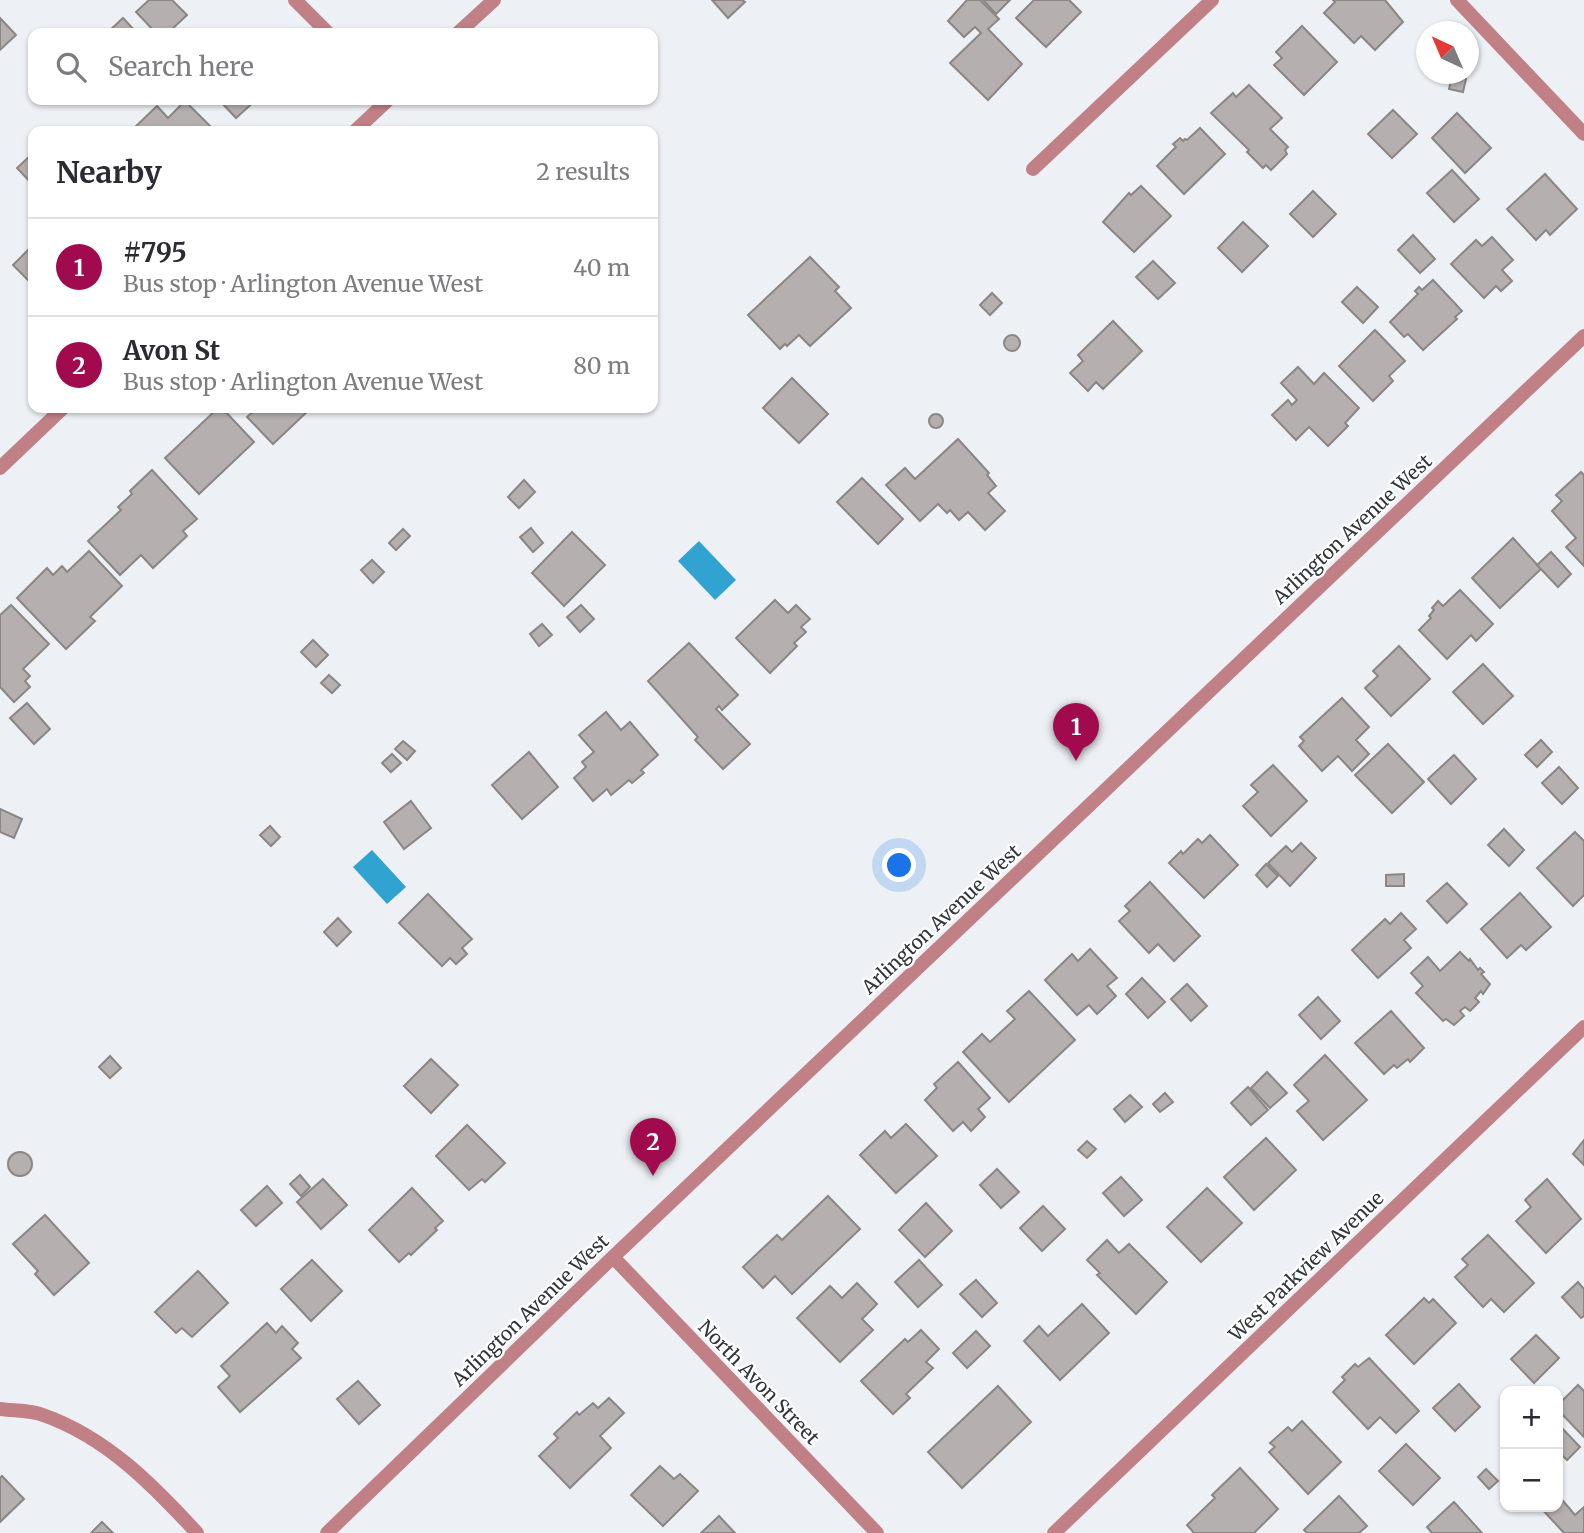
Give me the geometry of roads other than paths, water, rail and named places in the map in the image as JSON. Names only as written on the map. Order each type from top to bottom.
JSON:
[{"type":"street","points":[[295,0],[323,28]]},
{"type":"street","points":[[463,28],[494,0]]},
{"type":"street","points":[[1033,169],[1212,0]]},
{"type":"street","points":[[1457,0],[1584,134]]},
{"type":"street","points":[[360,126],[383,105]]},
{"type":"street","name":"Arlington Avenue West","points":[[327,1533],[613,1257],[1584,336]]},
{"type":"street","points":[[0,468],[58,413]]},
{"type":"street","name":"West Parkview Avenue","points":[[1054,1533],[1584,1027]]},
{"type":"street","name":"North Avon Street","points":[[613,1257],[877,1533]]},
{"type":"street","points":[[0,1409],[41,1414],[89,1436],[150,1483],[197,1533]]},
{"type":"water","points":[[699,541],[736,580],[715,600],[678,561]]},
{"type":"water","points":[[372,850],[406,887],[387,904],[353,867]]},
{"type":"place","name":"#795","points":[[1076,761]]},
{"type":"place","name":"Avon St","points":[[653,1176]]}]
